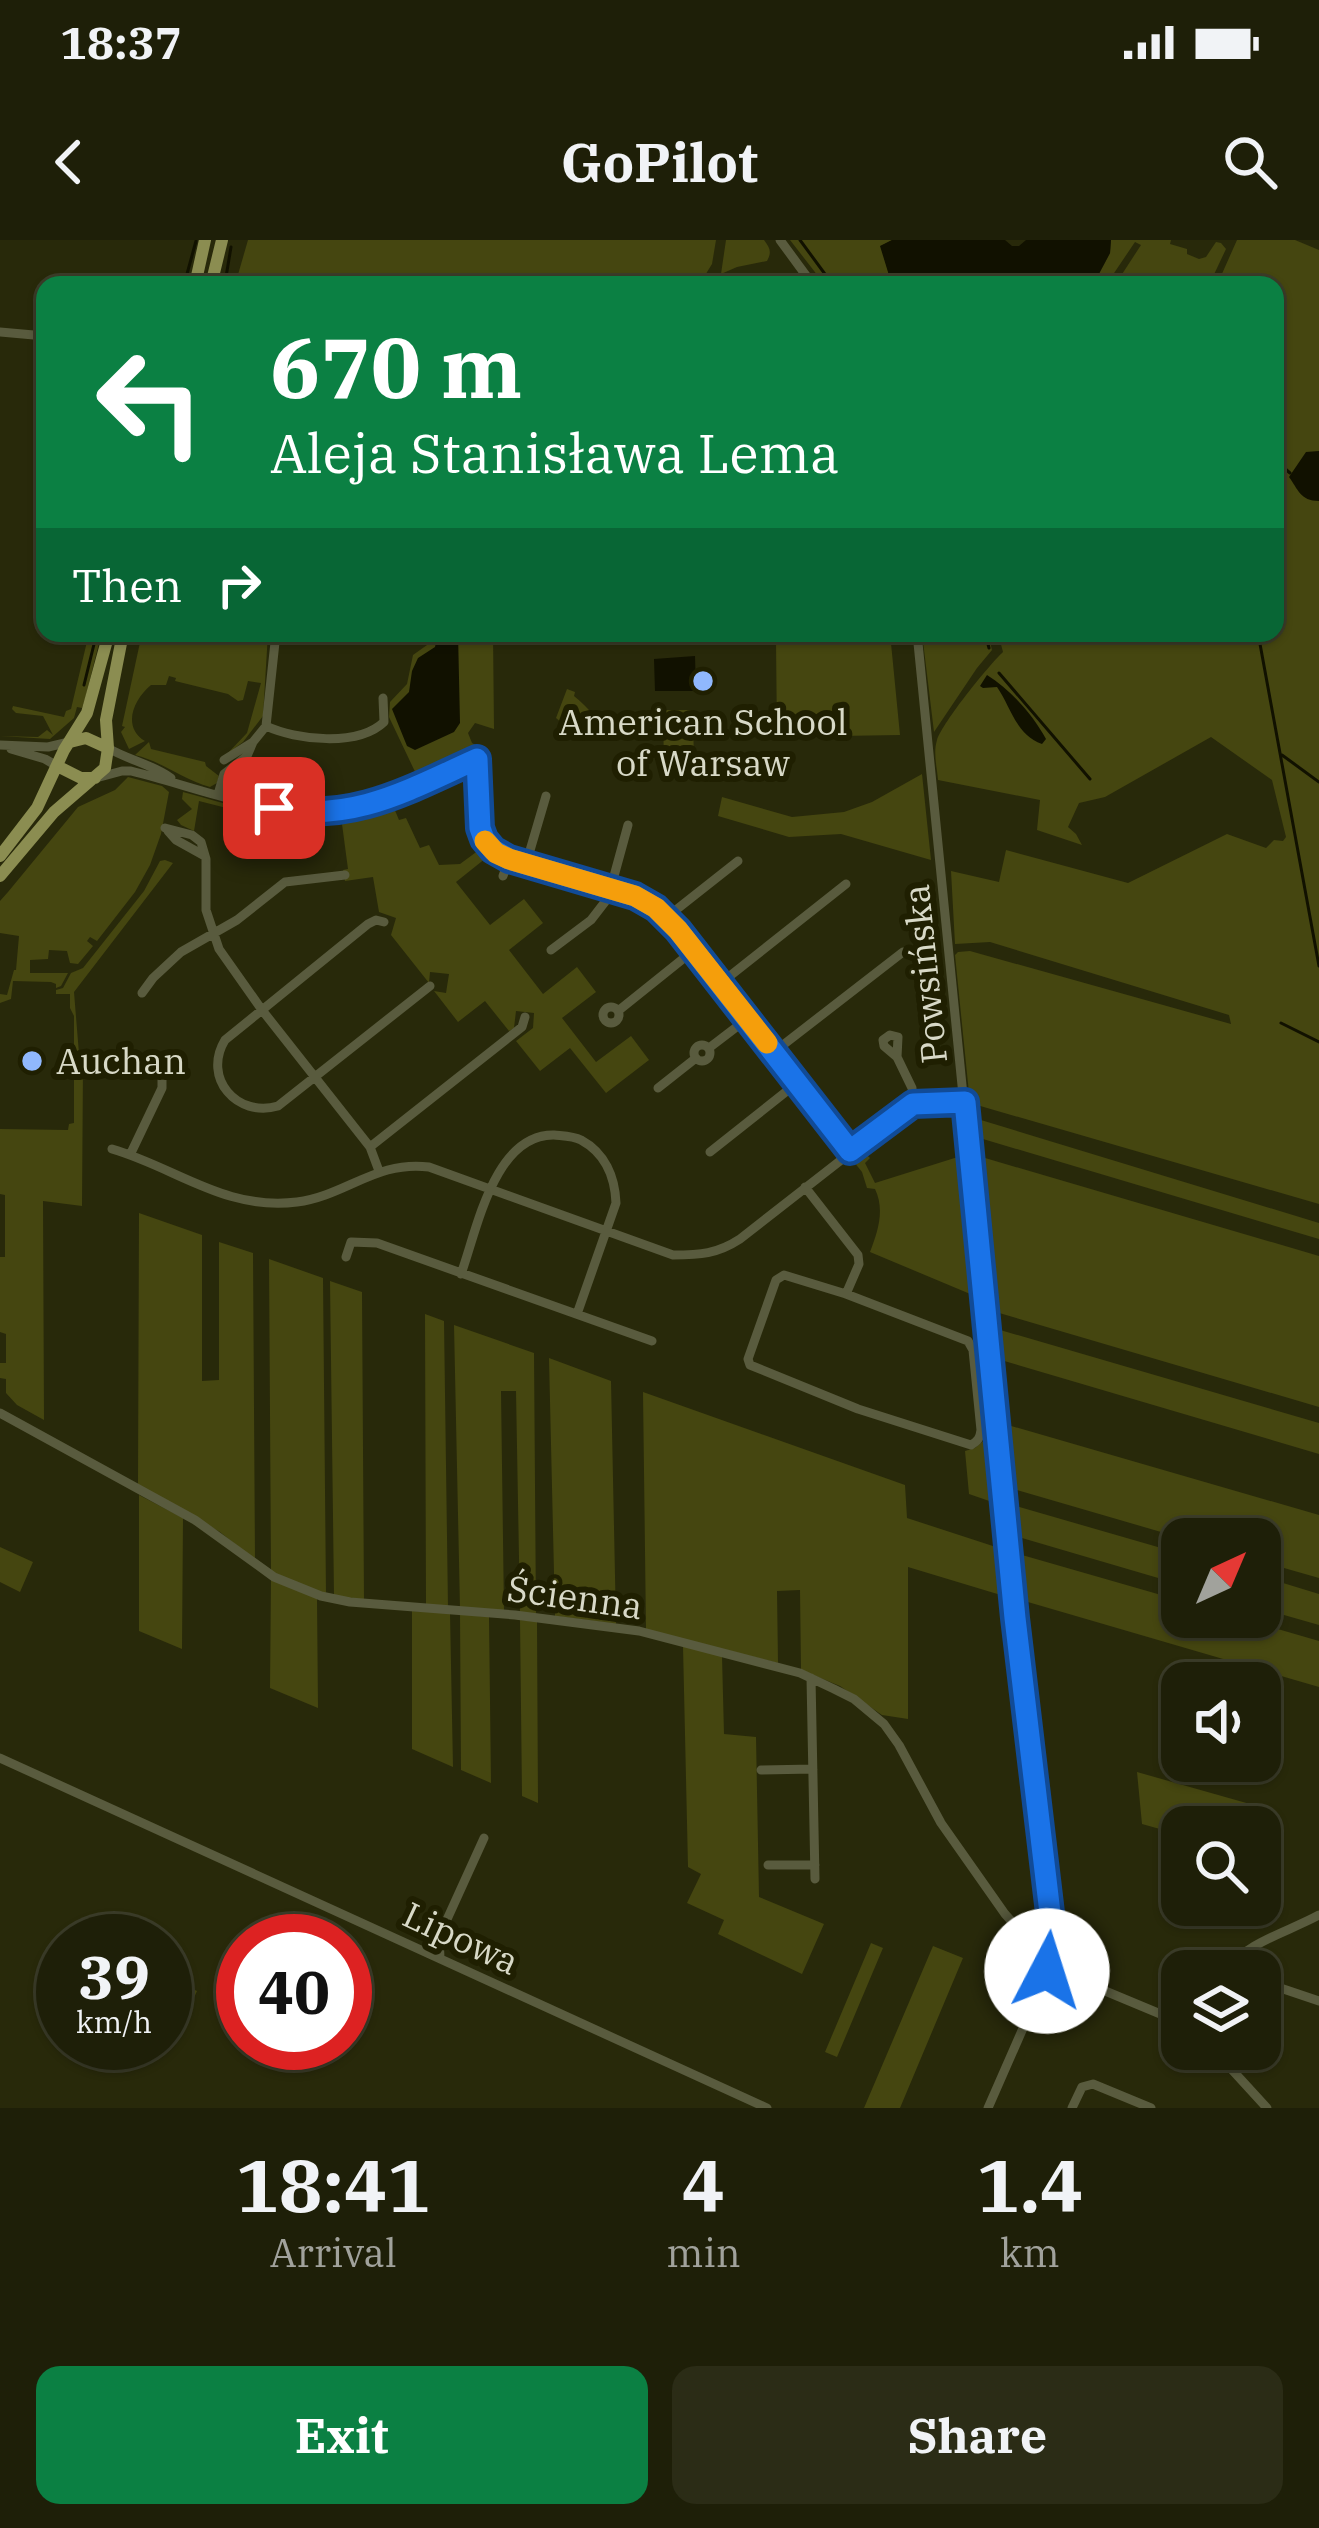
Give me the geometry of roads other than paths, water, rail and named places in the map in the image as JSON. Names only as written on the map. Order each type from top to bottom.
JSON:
[{"type":"main road","points":[[197,276],[205,240]]},
{"type":"main road","points":[[213,276],[223,240]]},
{"type":"main road","points":[[0,856],[38,808],[87,713],[107,642]]},
{"type":"main road","points":[[0,876],[54,812],[105,767],[106,720],[122,642]]},
{"type":"main road","points":[[69,742],[86,738],[108,748]]},
{"type":"main road","points":[[57,766],[81,778],[96,778]]},
{"type":"street","points":[[781,240],[807,276]]},
{"type":"street","points":[[0,332],[36,335]]},
{"type":"street","points":[[218,794],[224,774],[247,756],[266,726],[275,642]]},
{"type":"street","name":"Powsińska","points":[[918,642],[1053,1963]]},
{"type":"street","points":[[266,726],[315,739],[374,730],[384,722],[383,698]]},
{"type":"street","points":[[0,746],[48,747],[69,742]]},
{"type":"street","points":[[224,760],[253,742]]},
{"type":"street","points":[[0,746],[57,766]]},
{"type":"street","points":[[108,748],[175,782]]},
{"type":"street","points":[[96,778],[122,771],[289,811],[326,812],[393,797],[477,759],[482,834],[493,850],[645,901],[667,917],[850,1151]]},
{"type":"street","points":[[526,863],[545,796]]},
{"type":"street","points":[[551,950],[591,920],[608,898],[628,825]]},
{"type":"street","points":[[206,859],[206,910],[227,964],[370,1148],[379,1171]]},
{"type":"street","points":[[503,876],[509,859]]},
{"type":"street","points":[[667,917],[738,861]]},
{"type":"street","points":[[142,993],[181,952],[237,920],[285,882],[344,875]]},
{"type":"street","points":[[721,983],[846,884]]},
{"type":"street","points":[[384,922],[368,924],[225,1040],[216,1068],[227,1091],[239,1102],[265,1109],[278,1106],[430,986]]},
{"type":"street","points":[[618,1011],[694,950]]},
{"type":"street","points":[[774,1052],[904,952]]},
{"type":"street","points":[[370,1148],[522,1027],[524,1017]]},
{"type":"street","points":[[658,1088],[696,1058],[698,1046],[709,1048],[747,1019]]},
{"type":"street","points":[[897,1057],[912,1088],[913,1104]]},
{"type":"street","points":[[130,1155],[162,1088],[162,1060]]},
{"type":"street","points":[[710,1152],[797,1083]]},
{"type":"street","points":[[112,1149],[236,1200],[267,1203],[300,1202],[406,1164],[429,1167],[673,1255],[705,1256],[740,1239],[913,1104],[965,1102]]},
{"type":"street","points":[[461,1274],[491,1189],[508,1157],[545,1135],[575,1137],[606,1162],[616,1203],[577,1314]]},
{"type":"street","points":[[806,1187],[858,1255],[859,1264],[846,1294]]},
{"type":"street","points":[[346,1257],[351,1242],[377,1244],[652,1341]]},
{"type":"street","points":[[784,1275],[846,1294],[968,1341],[973,1350],[981,1430],[976,1443],[858,1409],[747,1362],[776,1280],[784,1275]]},
{"type":"street","name":"Ścienna","points":[[0,1413],[195,1520],[274,1576],[321,1596],[639,1631],[812,1678],[854,1699],[884,1724],[941,1823],[1005,1914],[1053,1963]]},
{"type":"street","points":[[812,1678],[815,1879]]},
{"type":"street","name":"Lipowa","points":[[0,1758],[764,2107]]},
{"type":"street","points":[[761,1770],[813,1768]]},
{"type":"street","points":[[440,1958],[440,1937],[484,1838]]},
{"type":"street","points":[[768,1865],[814,1864]]},
{"type":"street","points":[[1245,1950],[1319,1915]]},
{"type":"street","points":[[988,2108],[1053,1963],[1074,1978],[1161,2014]]},
{"type":"street","points":[[1281,1988],[1319,2001]]},
{"type":"street","points":[[1232,2070],[1267,2108]]},
{"type":"street","points":[[1072,2108],[1082,2087],[1093,2084],[1150,2108]]},
{"type":"waterway","points":[[800,240],[826,276]]},
{"type":"waterway","points":[[186,276],[196,241]]},
{"type":"waterway","points":[[226,276],[231,247]]},
{"type":"waterway","points":[[1284,468],[1290,473]]},
{"type":"waterway","points":[[84,685],[95,642]]},
{"type":"waterway","points":[[987,642],[989,648]]},
{"type":"waterway","points":[[1260,642],[1319,966]]},
{"type":"waterway","points":[[999,673],[1090,779]]},
{"type":"waterway","points":[[1282,755],[1319,782]]},
{"type":"waterway","points":[[1281,1023],[1319,1042]]},
{"type":"place","name":"American School of Warsaw","points":[[703,681]]},
{"type":"place","name":"Auchan","points":[[32,1061]]}]
